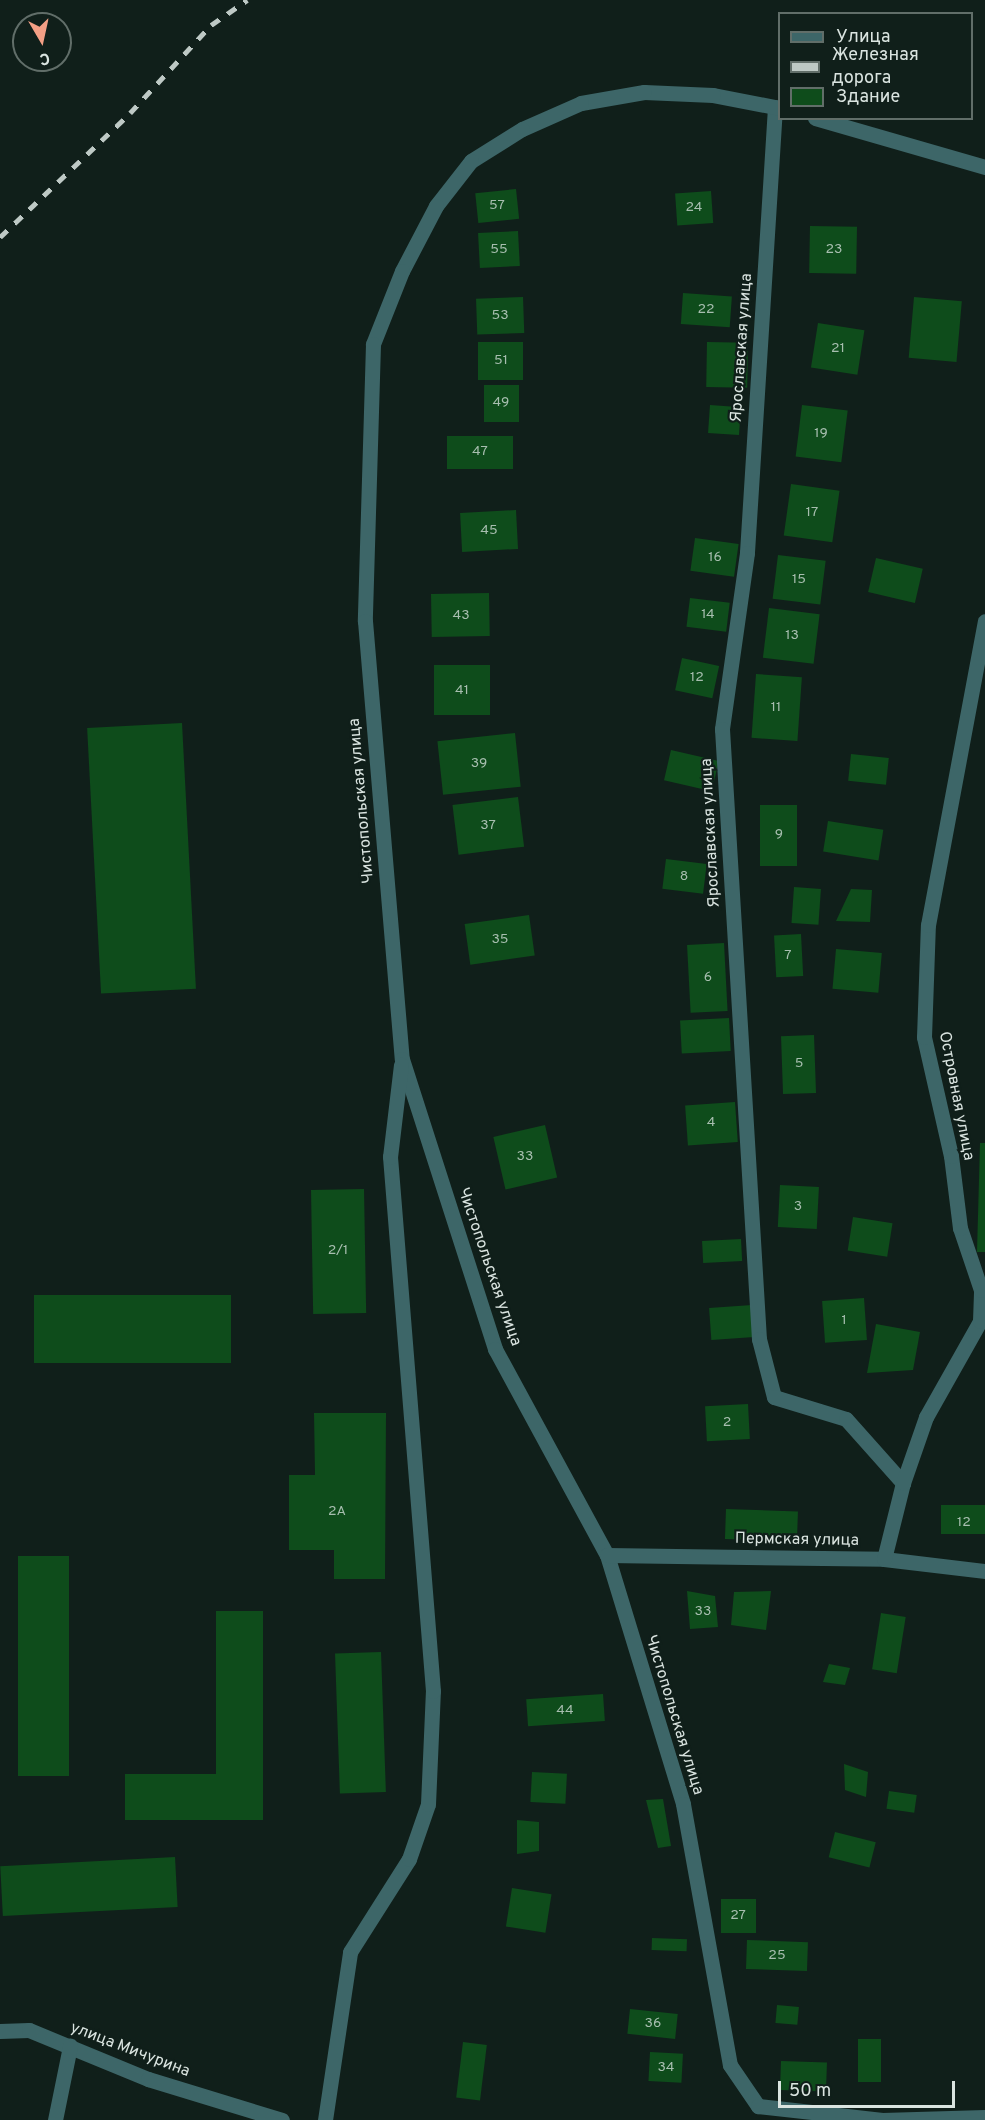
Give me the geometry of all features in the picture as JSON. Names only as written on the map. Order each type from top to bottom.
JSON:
[{"type":"street","name":"Чистопольская улица","points":[[777,108],[713,95],[644,92],[581,103],[522,129],[471,161],[436,206],[402,272],[373,344],[365,621],[402,1059],[495,1349],[607,1555],[682,1804],[730,2065],[758,2106],[882,2120],[985,2117]]},
{"type":"street","name":"Ярославская улица","points":[[777,108],[747,553],[722,729],[759,1339],[774,1397],[846,1419],[903,1483]]},
{"type":"street","points":[[822,120],[985,167]]},
{"type":"street","name":"Островная улица","points":[[884,1559],[903,1483],[926,1417],[983,1319],[981,1290],[960,1228],[951,1156],[924,1037],[928,925],[985,621]]},
{"type":"street","points":[[326,2120],[350,1952],[409,1859],[428,1804],[432,1691],[390,1157],[402,1059]]},
{"type":"street","name":"Пермская улица","points":[[607,1555],[884,1559],[985,1571]]},
{"type":"street","name":"улица Мичурина","points":[[0,2031],[29,2030],[148,2079],[282,2120]]},
{"type":"street","points":[[55,2120],[70,2046]]},
{"type":"building","points":[[516,189],[519,219],[478,223],[475,193]]},
{"type":"building","points":[[711,191],[713,223],[677,225],[675,194]]},
{"type":"building","points":[[810,226],[857,227],[856,274],[809,273]]},
{"type":"building","points":[[518,231],[520,266],[480,268],[478,233]]},
{"type":"building","points":[[683,293],[732,296],[730,327],[681,324]]},
{"type":"building","points":[[523,297],[524,333],[477,335],[476,299]]},
{"type":"building","points":[[914,297],[962,301],[957,362],[909,358]]},
{"type":"building","points":[[818,323],[864,330],[857,375],[811,367]]},
{"type":"building","points":[[478,342],[523,342],[523,380],[478,380]]},
{"type":"building","points":[[707,342],[748,343],[747,388],[706,387]]},
{"type":"building","points":[[484,385],[519,385],[519,422],[484,422]]},
{"type":"building","points":[[710,405],[741,407],[739,435],[708,433]]},
{"type":"building","points":[[802,405],[848,411],[841,462],[796,457]]},
{"type":"building","points":[[447,436],[513,436],[513,469],[447,469]]},
{"type":"building","points":[[791,484],[840,491],[832,542],[784,535]]},
{"type":"building","points":[[516,510],[518,549],[462,552],[460,513]]},
{"type":"building","points":[[695,538],[739,544],[734,577],[690,571]]},
{"type":"building","points":[[778,555],[826,561],[820,605],[773,599]]},
{"type":"building","points":[[876,558],[923,569],[915,603],[868,592]]},
{"type":"building","points":[[489,593],[490,636],[432,637],[431,594]]},
{"type":"building","points":[[690,598],[730,603],[726,632],[686,627]]},
{"type":"building","points":[[769,608],[820,614],[814,664],[763,658]]},
{"type":"building","points":[[682,658],[719,666],[712,698],[675,690]]},
{"type":"building","points":[[434,665],[490,665],[490,715],[434,715]]},
{"type":"building","points":[[756,674],[802,677],[797,741],[752,738]]},
{"type":"building","points":[[182,723],[196,989],[101,994],[87,728]]},
{"type":"building","points":[[515,733],[521,787],[443,795],[437,741]]},
{"type":"building","points":[[671,750],[719,761],[712,791],[664,780]]},
{"type":"building","points":[[851,754],[889,758],[886,785],[848,781]]},
{"type":"building","points":[[518,797],[524,847],[459,855],[452,805]]},
{"type":"building","points":[[760,805],[797,805],[797,866],[760,866]]},
{"type":"building","points":[[828,821],[883,830],[878,860],[823,852]]},
{"type":"building","points":[[666,859],[707,864],[703,894],[662,889]]},
{"type":"building","points":[[794,887],[821,889],[818,925],[791,923]]},
{"type":"building","points":[[851,889],[872,890],[870,922],[836,921]]},
{"type":"building","points":[[529,915],[535,956],[470,965],[465,924]]},
{"type":"building","points":[[801,934],[803,976],[776,977],[774,935]]},
{"type":"building","points":[[724,943],[728,1011],[691,1013],[687,945]]},
{"type":"building","points":[[836,949],[882,953],[878,993],[833,989]]},
{"type":"building","points":[[729,1018],[731,1051],[682,1054],[680,1021]]},
{"type":"building","points":[[814,1035],[816,1093],[783,1094],[781,1036]]},
{"type":"building","points":[[735,1102],[738,1142],[688,1145],[685,1105]]},
{"type":"building","points":[[545,1125],[557,1178],[506,1190],[493,1137]]},
{"type":"building","points":[[980,1143],[985,1143],[985,1252],[977,1252]]},
{"type":"building","points":[[780,1185],[819,1187],[817,1229],[778,1227]]},
{"type":"building","points":[[364,1189],[366,1313],[313,1314],[311,1190]]},
{"type":"building","points":[[853,1217],[893,1223],[887,1257],[848,1251]]},
{"type":"building","points":[[741,1239],[742,1261],[703,1263],[702,1241]]},
{"type":"building","points":[[34,1295],[231,1295],[231,1363],[34,1363]]},
{"type":"building","points":[[864,1298],[867,1340],[825,1343],[822,1301]]},
{"type":"building","points":[[752,1305],[754,1337],[711,1340],[709,1308]]},
{"type":"building","points":[[876,1324],[920,1332],[913,1370],[867,1373]]},
{"type":"building","points":[[748,1404],[750,1439],[707,1441],[705,1406]]},
{"type":"building","points":[[314,1413],[386,1413],[385,1579],[334,1579],[334,1550],[289,1550],[289,1475],[315,1475]]},
{"type":"building","points":[[941,1505],[985,1505],[985,1534],[941,1534]]},
{"type":"building","points":[[726,1509],[798,1512],[797,1541],[725,1539]]},
{"type":"building","points":[[18,1556],[69,1556],[69,1776],[18,1776]]},
{"type":"building","points":[[687,1591],[715,1596],[718,1627],[690,1629]]},
{"type":"building","points":[[771,1591],[766,1630],[731,1625],[734,1592]]},
{"type":"building","points":[[216,1611],[263,1611],[263,1820],[125,1820],[125,1774],[216,1774]]},
{"type":"building","points":[[881,1613],[906,1617],[897,1673],[872,1669]]},
{"type":"building","points":[[381,1652],[386,1792],[340,1794],[335,1654]]},
{"type":"building","points":[[829,1664],[850,1668],[845,1685],[823,1682]]},
{"type":"building","points":[[603,1694],[605,1721],[528,1726],[526,1699]]},
{"type":"building","points":[[844,1764],[868,1772],[866,1797],[845,1790]]},
{"type":"building","points":[[532,1772],[567,1774],[565,1804],[530,1802]]},
{"type":"building","points":[[889,1791],[917,1795],[914,1813],[886,1809]]},
{"type":"building","points":[[663,1799],[671,1846],[658,1848],[646,1800]]},
{"type":"building","points":[[517,1820],[539,1822],[539,1851],[517,1854]]},
{"type":"building","points":[[835,1832],[876,1842],[869,1867],[829,1857]]},
{"type":"building","points":[[175,1857],[178,1907],[3,1916],[0,1866]]},
{"type":"building","points":[[512,1888],[552,1894],[545,1933],[506,1927]]},
{"type":"building","points":[[721,1899],[756,1899],[756,1933],[721,1933]]},
{"type":"building","points":[[652,1938],[687,1939],[687,1951],[652,1950]]},
{"type":"building","points":[[747,1940],[808,1942],[807,1971],[746,1969]]},
{"type":"building","points":[[777,2005],[799,2007],[797,2025],[775,2023]]},
{"type":"building","points":[[630,2009],[678,2014],[675,2039],[627,2034]]},
{"type":"building","points":[[858,2039],[881,2039],[881,2082],[858,2082]]},
{"type":"building","points":[[463,2042],[487,2045],[480,2101],[456,2098]]},
{"type":"building","points":[[650,2052],[683,2054],[681,2083],[648,2081]]},
{"type":"building","points":[[781,2061],[827,2063],[826,2092],[780,2090]]},
{"type":"railway","points":[[0,237],[130,113],[211,25],[247,0]]}]
